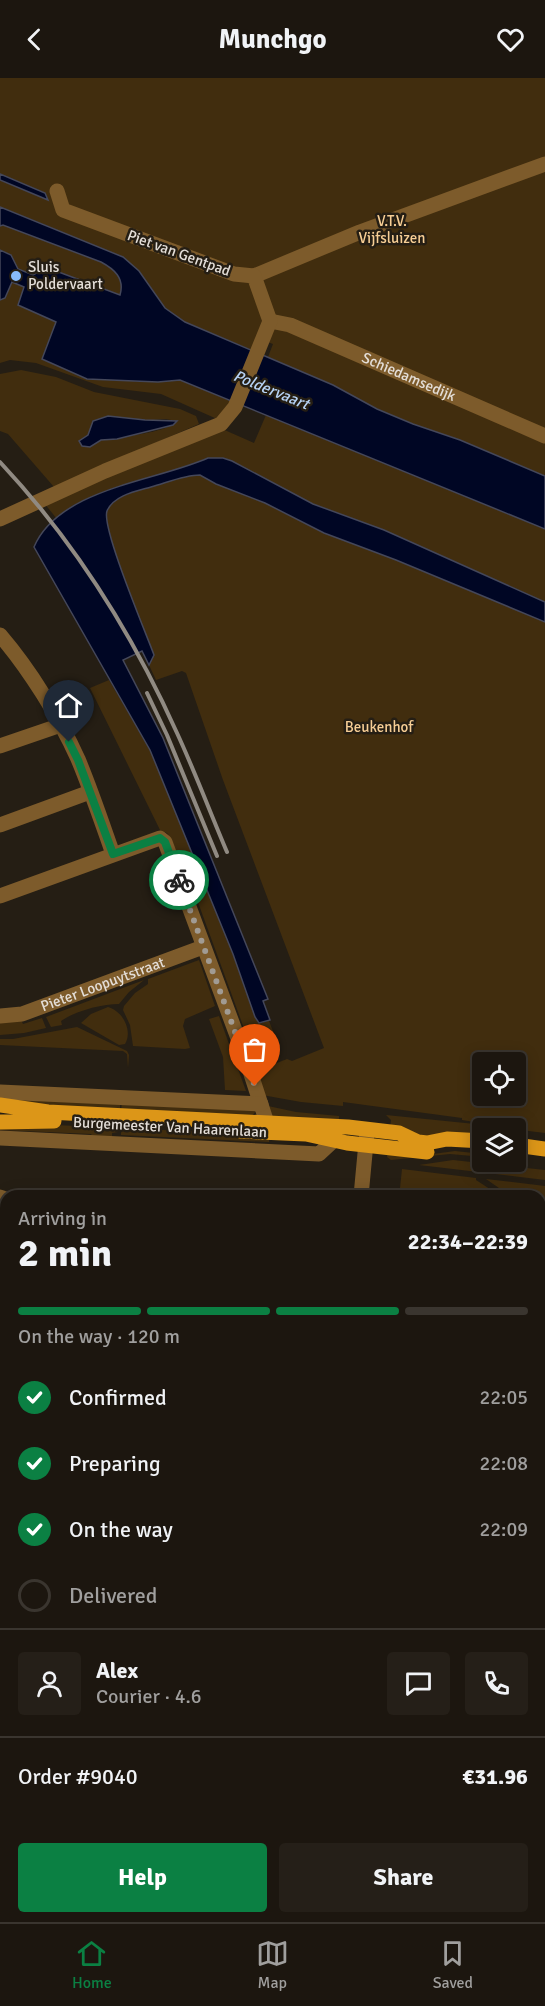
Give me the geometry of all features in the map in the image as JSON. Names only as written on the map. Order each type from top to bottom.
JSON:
[{"type":"main road","name":"Burgemeester Van Haarenlaan","points":[[0,1105],[48,1112],[268,1127],[333,1141],[417,1151],[429,1152],[452,1148],[472,1150]]},
{"type":"main road","name":"Burgemeester Van Haarenlaan","points":[[0,1122],[34,1120],[367,1129],[399,1133],[418,1142],[427,1143],[447,1139],[472,1140]]},
{"type":"main road","points":[[526,1146],[545,1149]]},
{"type":"main road","points":[[526,1155],[545,1157]]},
{"type":"street","points":[[0,519],[47,496],[221,424],[230,416],[270,321],[254,276],[360,231],[545,164]]},
{"type":"street","name":"Piet van Gentpad","points":[[57,191],[63,210],[234,274],[254,276]]},
{"type":"street","name":"Schiedamsedijk","points":[[270,321],[290,325],[545,436]]},
{"type":"street","points":[[0,635],[23,665],[61,725],[78,760],[113,854]]},
{"type":"street","points":[[0,746],[61,725]]},
{"type":"street","points":[[0,825],[90,792]]},
{"type":"street","points":[[0,896],[160,838],[165,842],[268,1127]]},
{"type":"street","name":"Pieter Loopuytstraat","points":[[0,1017],[22,1014],[203,947]]},
{"type":"street","name":"Burgemeester Van Haarenlaan","points":[[0,1092],[261,1104]]},
{"type":"street","points":[[361,1190],[367,1129]]},
{"type":"street","name":"Burgemeester Van Haarenlaan","points":[[0,1138],[319,1154],[333,1141]]},
{"type":"green space","name":"V.T.V. Vijfsluizen","points":[[0,78],[545,78],[545,476],[460,440],[377,409],[333,385],[268,357],[273,344],[259,339],[254,351],[185,322],[165,308],[139,271],[46,225],[0,207],[0,180],[47,199],[45,193],[0,174]]},
{"type":"green space","points":[[3,225],[101,262],[114,271],[120,279],[121,295],[38,271],[33,276],[18,269],[11,255],[0,250],[0,226]]},
{"type":"green space","points":[[12,282],[24,287],[18,305],[57,321],[43,359],[87,379],[158,382],[180,380],[233,402],[217,419],[161,394],[103,387],[36,363],[10,360],[0,363],[0,300],[5,298]]},
{"type":"green space","points":[[21,370],[56,377],[94,392],[180,409],[196,416],[199,424],[54,487],[8,434],[0,431],[0,374]],"holes":[[[166,419],[176,421],[163,429],[102,440],[90,447],[79,441],[121,425]]]},
{"type":"green space","points":[[266,415],[545,529],[545,602],[384,530],[313,504],[232,461],[208,458],[73,505],[57,519],[44,503],[220,428],[254,443]]},
{"type":"green space","name":"Beukenhof","points":[[201,473],[545,615],[545,1133],[526,1131],[526,1118],[472,1118],[472,1122],[462,1120],[462,1118],[343,1102],[343,1106],[262,1095],[257,1072],[259,1070],[287,1059],[292,1061],[324,1048],[223,780],[186,673],[182,671],[156,680],[149,665],[99,503],[137,489]]},
{"type":"green space","points":[[109,680],[150,750],[233,954],[255,1017],[260,1023],[269,1021],[278,1044],[248,1055],[244,1045],[249,1042],[180,853],[175,854],[168,834],[161,832],[90,688]]},
{"type":"green space","points":[[199,960],[215,1006],[185,1019],[183,1026],[190,1048],[133,1046],[130,1025],[123,1010],[124,1006],[135,993],[148,984],[148,979]]},
{"type":"green space","points":[[144,980],[119,1004],[81,1011],[61,1021],[62,1025],[51,1027],[46,1017]]},
{"type":"green space","points":[[108,1007],[118,1013],[125,1022],[128,1033],[125,1044],[119,1045],[81,1023],[91,1014]]},
{"type":"green space","points":[[219,1016],[246,1091],[225,1090],[223,1057],[209,1019]]},
{"type":"green space","points":[[42,1018],[46,1028],[0,1035],[0,1021],[21,1020],[23,1024]]},
{"type":"green space","points":[[77,1027],[127,1051],[128,1068],[127,1054],[123,1051],[0,1045],[0,1039],[13,1039]]},
{"type":"green space","points":[[0,1096],[120,1101],[120,1112],[39,1108]]},
{"type":"green space","points":[[122,1101],[256,1111],[252,1116],[121,1112]]},
{"type":"green space","points":[[268,1106],[296,1112],[339,1116],[339,1121],[273,1118]]},
{"type":"green space","points":[[386,1115],[472,1124],[472,1138],[432,1139],[390,1128],[391,1120]]},
{"type":"green space","points":[[0,1124],[119,1128],[118,1132],[112,1133],[112,1139],[94,1138],[91,1134],[0,1130]]},
{"type":"green space","points":[[121,1128],[269,1135],[269,1142],[121,1135]]},
{"type":"green space","points":[[388,1150],[433,1154],[455,1151],[472,1153],[472,1156],[450,1154],[391,1160],[387,1157]]},
{"type":"green space","points":[[453,1160],[472,1162],[472,1171],[419,1165]]},
{"type":"green space","points":[[526,1168],[545,1170],[545,1180],[478,1172],[526,1172]]},
{"type":"green space","points":[[402,1169],[476,1178],[491,1190],[399,1190]]},
{"type":"green space","points":[[486,1179],[545,1186],[545,1190],[502,1190]]},
{"type":"water","points":[[0,174],[45,193],[48,200],[0,180]]},
{"type":"water","name":"Poldervaart","points":[[0,207],[123,257],[139,271],[165,308],[185,322],[333,385],[377,409],[460,440],[545,476],[545,529],[180,380],[158,382],[87,379],[42,359],[56,322],[18,305],[24,287],[12,282],[5,298],[0,300],[0,250],[11,255],[18,269],[33,275],[44,269],[56,271],[120,295],[120,279],[114,271],[101,262],[3,225],[0,226]]},
{"type":"water","points":[[108,416],[177,421],[173,425],[117,439],[101,440],[90,447],[82,446],[79,441],[88,435],[93,421]]},
{"type":"water","points":[[208,458],[223,458],[232,461],[313,504],[384,530],[545,602],[545,622],[396,560],[324,533],[265,503],[216,484],[200,475],[133,492],[120,497],[110,506],[107,511],[107,521],[111,537],[125,581],[154,655],[149,665],[142,651],[123,660],[163,738],[268,999],[263,1001],[270,1020],[259,1023],[150,750],[34,547],[47,527],[65,511],[87,499]]},
{"type":"railway","points":[[0,462],[53,524],[100,590],[121,625],[160,696],[227,852]]},
{"type":"railway","points":[[147,693],[167,735],[217,856]]},
{"type":"way so far","points":[[179,880],[255,1086]]},
{"type":"place","name":"Sluis Poldervaart","points":[[16,276]]},
{"type":"route","points":[[69,742],[113,854],[160,838],[165,842],[179,880]]}]
